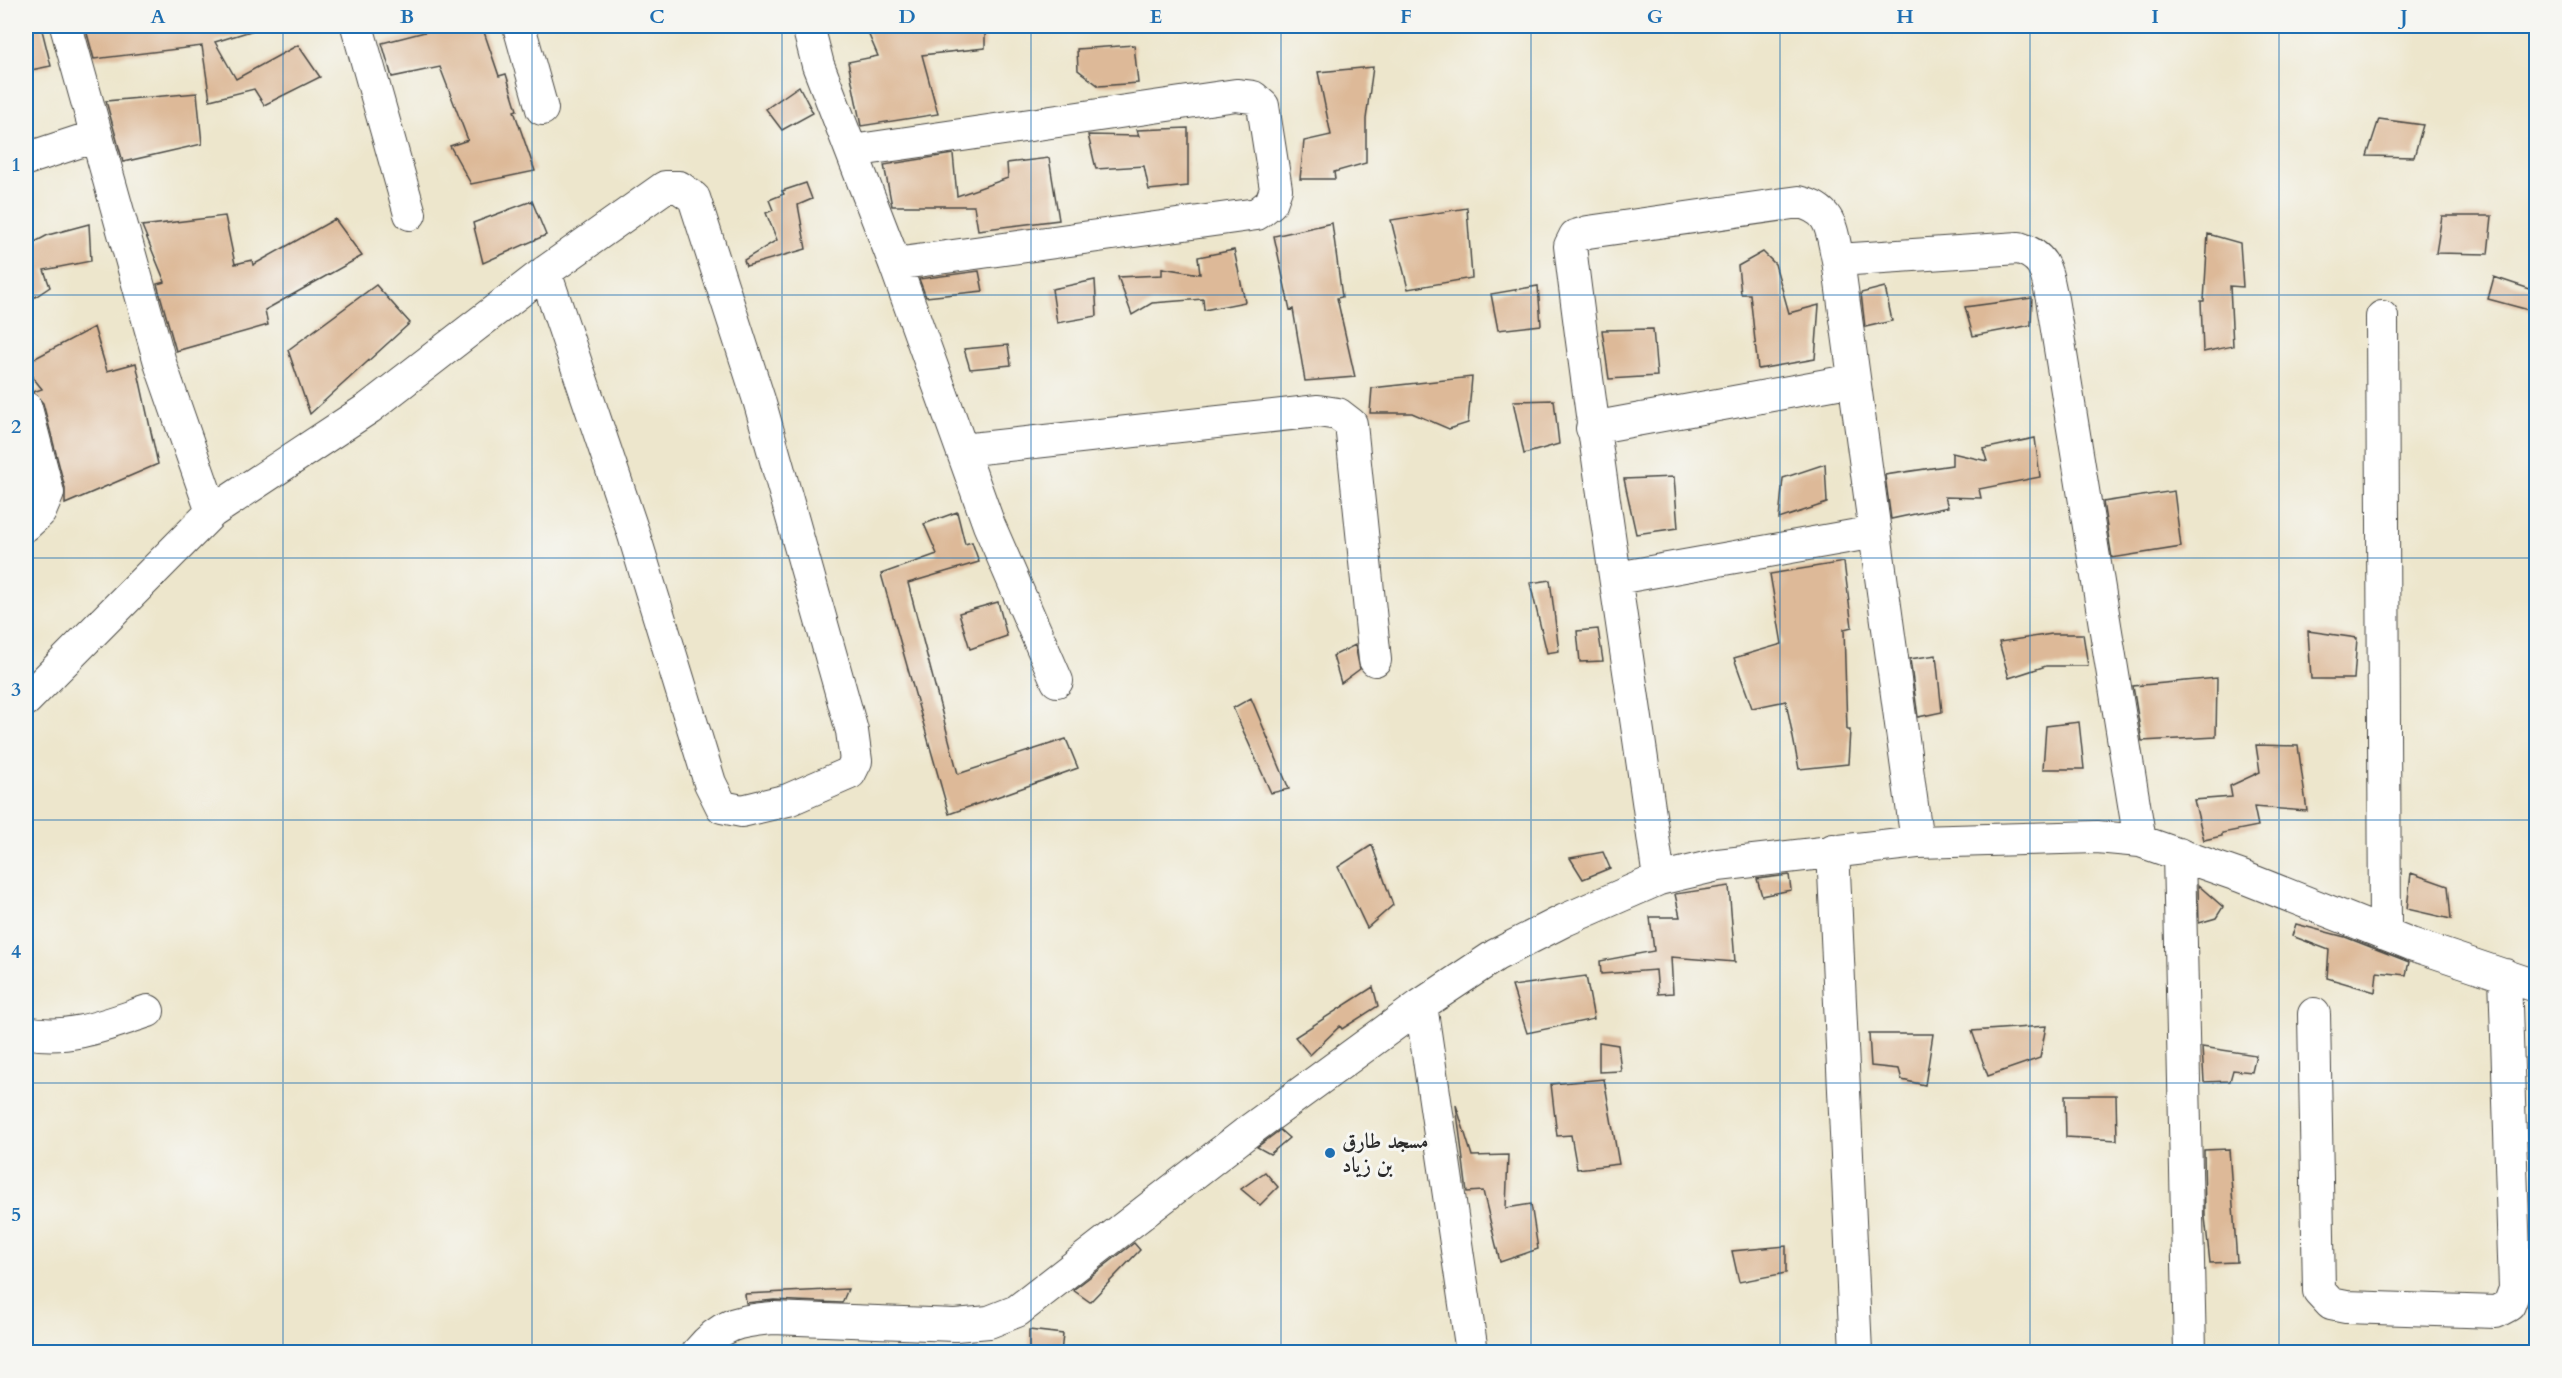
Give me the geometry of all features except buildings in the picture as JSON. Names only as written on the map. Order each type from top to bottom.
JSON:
[{"type":"street","points":[[66,26],[161,366],[212,512]]},
{"type":"street","points":[[357,26],[410,214]]},
{"type":"street","points":[[519,26],[542,109]]},
{"type":"street","points":[[808,26],[818,65],[895,264],[989,525],[1057,681]]},
{"type":"street","points":[[852,151],[1236,95],[1253,96],[1263,106],[1276,189],[1271,203],[1257,214],[895,264]]},
{"type":"street","points":[[26,159],[96,136]]},
{"type":"street","points":[[26,700],[212,512],[369,408],[545,272],[665,187],[679,187],[694,198],[759,400],[852,731],[856,760],[850,773],[788,800],[742,811],[722,807],[710,783],[633,532],[545,272]]},
{"type":"street","points":[[1659,879],[1617,578],[1592,428],[1570,246],[1575,236],[1799,202],[1815,206],[1827,216],[1839,260],[1917,842]]},
{"type":"street","points":[[1839,260],[2019,248],[2034,252],[2044,264],[2054,311],[2140,841]]},
{"type":"street","points":[[2382,317],[2385,934]]},
{"type":"street","points":[[1592,428],[1854,380]]},
{"type":"street","points":[[26,408],[48,493],[40,512],[26,525]]},
{"type":"street","points":[[962,450],[1318,411],[1338,414],[1350,424],[1375,660]]},
{"type":"street","points":[[1617,578],[1875,532]]},
{"type":"street","points":[[698,1353],[708,1339],[725,1326],[745,1320],[773,1318],[955,1325],[989,1322],[1017,1311],[1250,1130],[1421,1005],[1496,955],[1565,920],[1659,879],[1718,865],[1917,842],[2097,837],[2140,841],[2180,854],[2385,934],[2536,986]]},
{"type":"street","points":[[1833,850],[1856,1353]]},
{"type":"street","points":[[2180,854],[2190,1353]]},
{"type":"street","points":[[2314,1014],[2319,1291],[2331,1304],[2346,1307],[2496,1312],[2510,1305],[2515,1289],[2505,975]]},
{"type":"street","points":[[1421,1005],[1472,1353]]},
{"type":"street","points":[[26,1032],[36,1034],[90,1031],[148,1011]]},
{"type":"place","name":"مسجد طارق بن زياد","points":[[1330,1153]]}]
